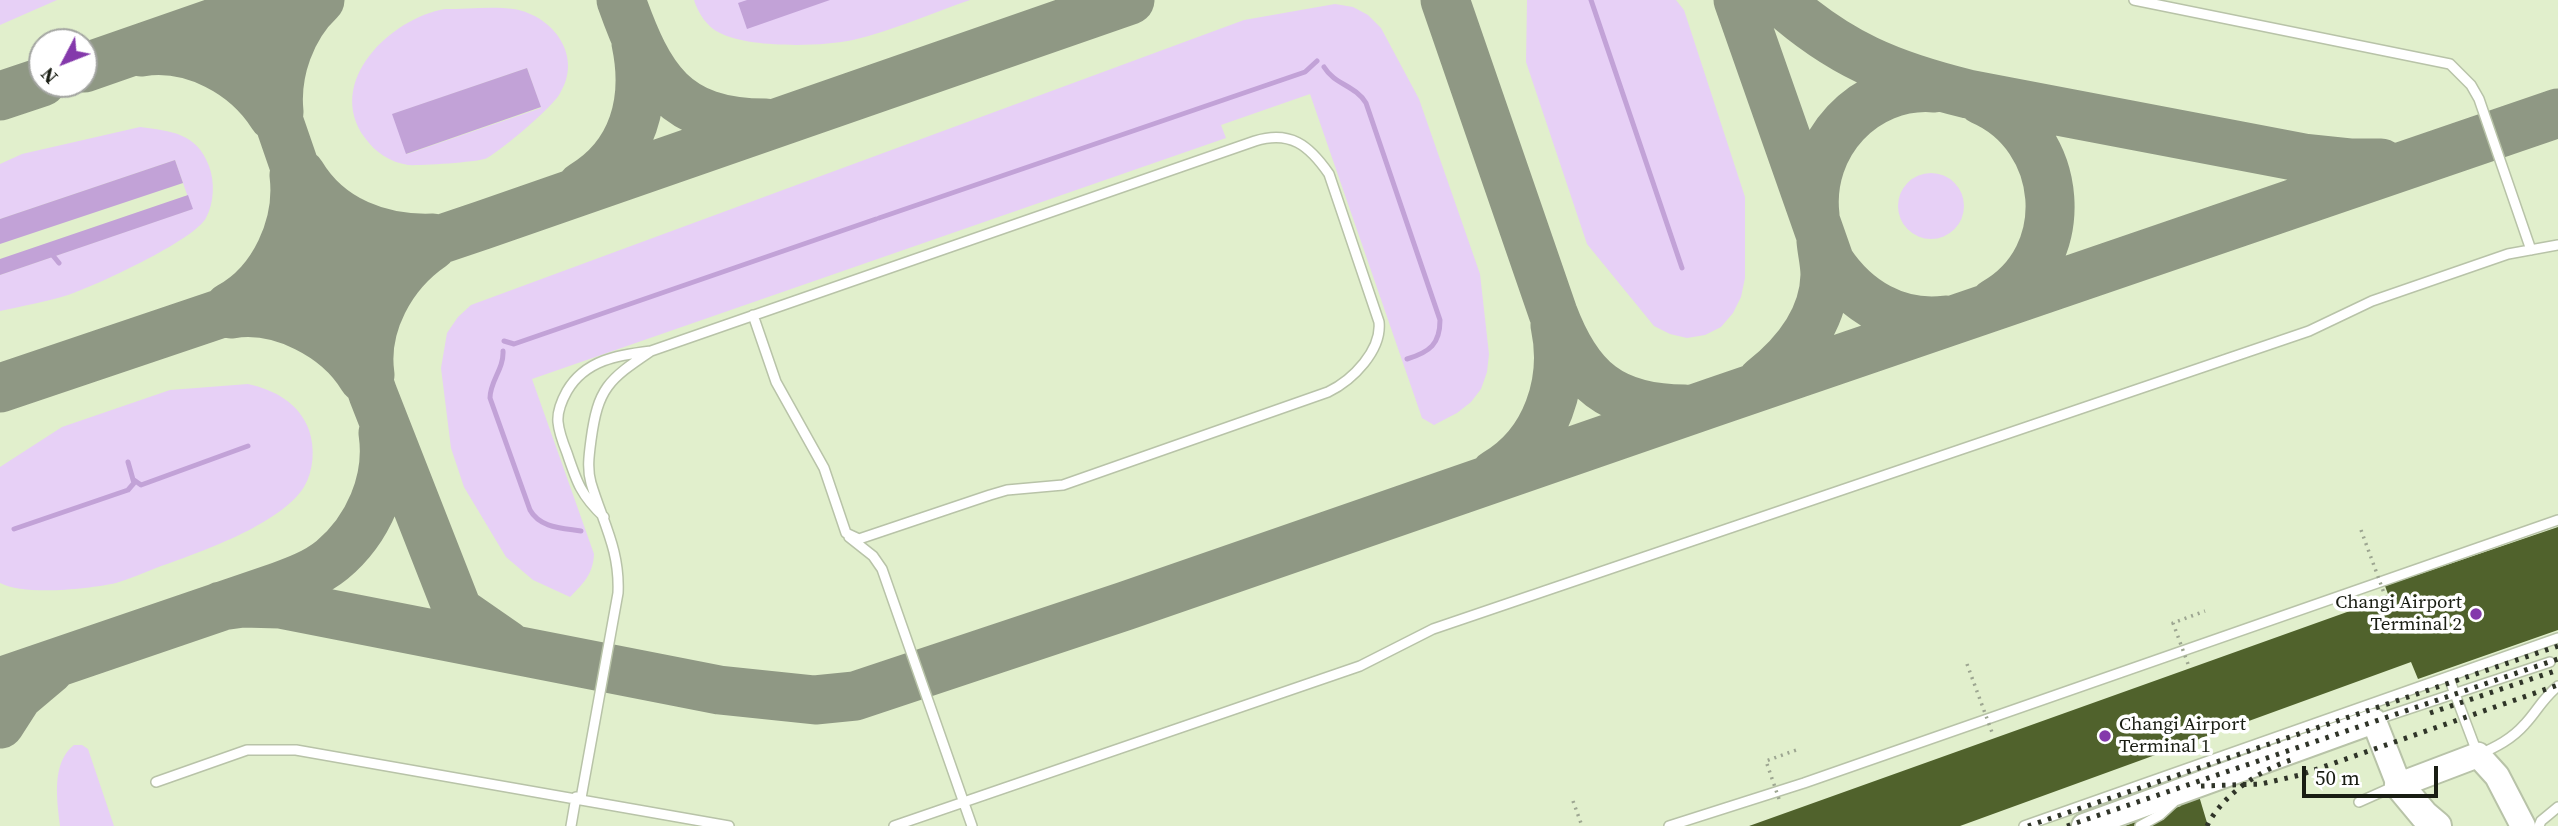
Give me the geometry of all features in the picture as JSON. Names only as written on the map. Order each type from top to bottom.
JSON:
[{"type":"highway","points":[[2399,785],[2437,826]]},
{"type":"main road","points":[[2084,826],[2374,721],[2399,785],[2478,755],[2497,776],[2523,826]]},
{"type":"lane","points":[[2134,0],[2450,64],[2471,85],[2479,99],[2530,250]]},
{"type":"lane","points":[[604,517],[579,487],[561,436],[559,412],[572,384],[592,365],[619,355],[651,351],[1255,141],[1279,136],[1302,145],[1320,162],[1336,190],[1379,322],[1380,331],[1373,349],[1349,379],[1328,392],[1063,485],[1007,490],[864,539],[846,533]]},
{"type":"lane","points":[[894,826],[1360,666],[1433,629],[2295,335],[2372,301],[2508,254],[2558,245]]},
{"type":"lane","points":[[753,315],[776,382],[824,468],[846,533],[873,556],[882,569],[972,826]]},
{"type":"lane","points":[[571,826],[579,798],[618,593],[617,556],[589,472],[595,414],[605,389],[612,380],[651,351]]},
{"type":"lane","points":[[1669,826],[1830,774],[2558,520]]},
{"type":"lane","points":[[2024,826],[2558,638]]},
{"type":"lane","points":[[2374,721],[2550,662]]},
{"type":"lane","points":[[2449,678],[2478,755],[2503,744],[2526,724],[2543,698],[2558,686]]},
{"type":"lane","points":[[156,782],[247,750],[296,750],[729,826]]},
{"type":"lane","points":[[2140,826],[2160,815],[2194,785]]},
{"type":"lane","points":[[2359,802],[2399,785]]},
{"type":"lane","points":[[2539,826],[2541,821],[2558,807]]},
{"type":"path","points":[[2361,530],[2388,604]]},
{"type":"path","points":[[2188,664],[2173,623],[2205,611]]},
{"type":"path","points":[[1967,664],[1993,735]]},
{"type":"path","points":[[1779,799],[1766,761],[1799,749]]},
{"type":"path","points":[[1573,801],[1582,826]]},
{"type":"shaded area","points":[[0,0],[2558,0],[2558,826],[0,826]]},
{"type":"shaded area","points":[[0,0],[57,0],[0,25]]},
{"type":"shaded area","points":[[694,0],[970,0],[868,36],[805,45],[766,44],[720,33],[704,19]]},
{"type":"shaded area","points":[[747,0],[830,0],[747,29],[738,3]]},
{"type":"shaded area","points":[[1527,0],[1676,0],[1684,10],[1745,197],[1745,278],[1741,297],[1733,313],[1721,327],[1705,335],[1687,338],[1654,326],[1587,244],[1526,62]]},
{"type":"shaded area","points":[[1335,4],[1353,7],[1368,15],[1381,28],[1419,99],[1480,274],[1489,354],[1487,372],[1481,389],[1471,402],[1457,413],[1434,425],[1422,418],[1310,94],[1221,125],[1226,138],[532,379],[594,554],[593,561],[587,578],[570,597],[533,580],[506,557],[464,487],[451,448],[441,368],[447,333],[471,305],[1244,20]]},
{"type":"shaded area","points":[[497,8],[514,9],[541,20],[561,40],[566,53],[566,81],[559,95],[526,128],[487,158],[408,165],[384,156],[365,138],[354,117],[353,95],[358,75],[369,56],[385,39],[424,15],[445,9]],"holes":[[[527,68],[541,108],[407,154],[393,114]]]},
{"type":"shaded area","points":[[527,68],[541,107],[406,154],[392,114]]},
{"type":"shaded area","points":[[140,127],[182,136],[190,140],[204,155],[213,186],[211,206],[206,218],[197,228],[164,250],[99,282],[60,297],[0,311],[0,275],[192,209],[175,160],[0,219],[0,164],[22,154]]},
{"type":"shaded area","points":[[175,160],[183,183],[0,244],[0,219]]},
{"type":"shaded area","points":[[1925,173],[1937,173],[1949,178],[1959,188],[1964,206],[1962,219],[1949,234],[1937,239],[1925,239],[1913,234],[1903,224],[1898,212],[1898,200],[1903,188],[1913,178]]},
{"type":"shaded area","points":[[188,195],[193,209],[0,275],[0,259]]},
{"type":"shaded area","points":[[248,384],[285,399],[299,412],[311,437],[312,459],[304,487],[277,514],[215,546],[116,583],[41,590],[0,583],[0,467],[62,427],[170,390]]},
{"type":"shaded area","points":[[74,745],[82,745],[88,749],[114,826],[60,826],[57,782],[62,762]]},
{"type":"building","name":"Changi Airport Terminal 1","points":[[2558,527],[2558,630],[2418,679],[2411,662],[1960,826],[1749,826],[2389,597],[2385,586]]},
{"type":"building","points":[[2196,786],[2208,826],[2124,826],[2181,806],[2177,795]]},
{"type":"waterway","points":[[1591,0],[1682,268]]},
{"type":"waterway","points":[[879,218],[1305,72],[1317,61]]},
{"type":"waterway","points":[[1324,67],[1366,103],[1440,320],[1438,335],[1432,346],[1407,359]]},
{"type":"waterway","points":[[504,341],[514,344],[876,219]]},
{"type":"waterway","points":[[50,252],[59,263]]},
{"type":"waterway","points":[[503,351],[490,398],[530,510],[546,524],[581,531]]},
{"type":"waterway","points":[[134,480],[141,485],[248,446]]},
{"type":"waterway","points":[[14,529],[128,490],[134,483],[128,462]]},
{"type":"taxiway","points":[[237,0],[373,394],[458,611],[507,645]]},
{"type":"taxiway","points":[[98,63],[279,0]]},
{"type":"taxiway","points":[[279,112],[280,81],[287,51],[301,23],[320,0]]},
{"type":"taxiway","points":[[621,0],[643,53],[655,74],[670,91],[687,105],[708,115],[735,121],[766,123]]},
{"type":"taxiway","points":[[0,388],[483,225],[1130,0]]},
{"type":"taxiway","points":[[1445,0],[1553,313],[1574,356],[1601,386],[1618,396],[1659,408],[1685,409]]},
{"type":"taxiway","points":[[1738,0],[1830,262],[1852,288],[1879,308],[1911,319],[1946,320]]},
{"type":"taxiway","points":[[1779,0],[1823,35],[1867,60],[1940,87],[2304,158],[2381,163]]},
{"type":"taxiway","points":[[582,186],[614,159],[633,124],[640,85],[636,43]]},
{"type":"taxiway","points":[[141,52],[179,53],[216,65],[248,87],[273,116]]},
{"type":"taxiway","points":[[0,96],[28,87]]},
{"type":"taxiway","points":[[1815,215],[1815,189],[1820,165],[1831,142],[1845,123],[1864,107],[1885,95],[1909,89],[1935,88]]},
{"type":"taxiway","points":[[1981,100],[2009,117],[2030,140],[2044,168],[2050,198],[2048,228],[2038,257],[2020,283],[1994,303]]},
{"type":"taxiway","points":[[221,606],[243,603],[280,604],[719,690],[815,700],[855,696],[1125,606],[2558,113]]},
{"type":"taxiway","points":[[301,174],[326,204],[358,224],[394,235],[433,238]]},
{"type":"taxiway","points":[[229,307],[259,283],[281,251],[293,213],[294,175]]},
{"type":"taxiway","points":[[1762,381],[1797,347],[1820,307],[1825,275],[1821,241]]},
{"type":"taxiway","points":[[370,375],[371,338],[383,302],[404,271],[432,246]]},
{"type":"taxiway","points":[[231,314],[269,315],[306,327],[339,349],[363,378]]},
{"type":"taxiway","points":[[1495,474],[1528,446],[1549,409],[1558,368],[1555,325]]},
{"type":"taxiway","points":[[0,682],[278,587],[326,565],[356,534],[374,503],[383,469],[383,433]]},
{"type":"taxiway","points":[[0,724],[18,696],[50,669]]},
{"type":"railway","points":[[2028,826],[2558,646]]},
{"type":"railway","points":[[2067,826],[2558,659]]},
{"type":"railway","points":[[2430,713],[2558,670]]},
{"type":"railway","points":[[2201,786],[2261,784],[2300,775],[2558,685]]},
{"type":"railway","points":[[2207,826],[2232,794],[2256,776],[2294,759]]},
{"type":"place","name":"Changi Airport Terminal 2","points":[[2476,614]]},
{"type":"place","name":"Changi Airport Terminal 1","points":[[2105,736]]}]
